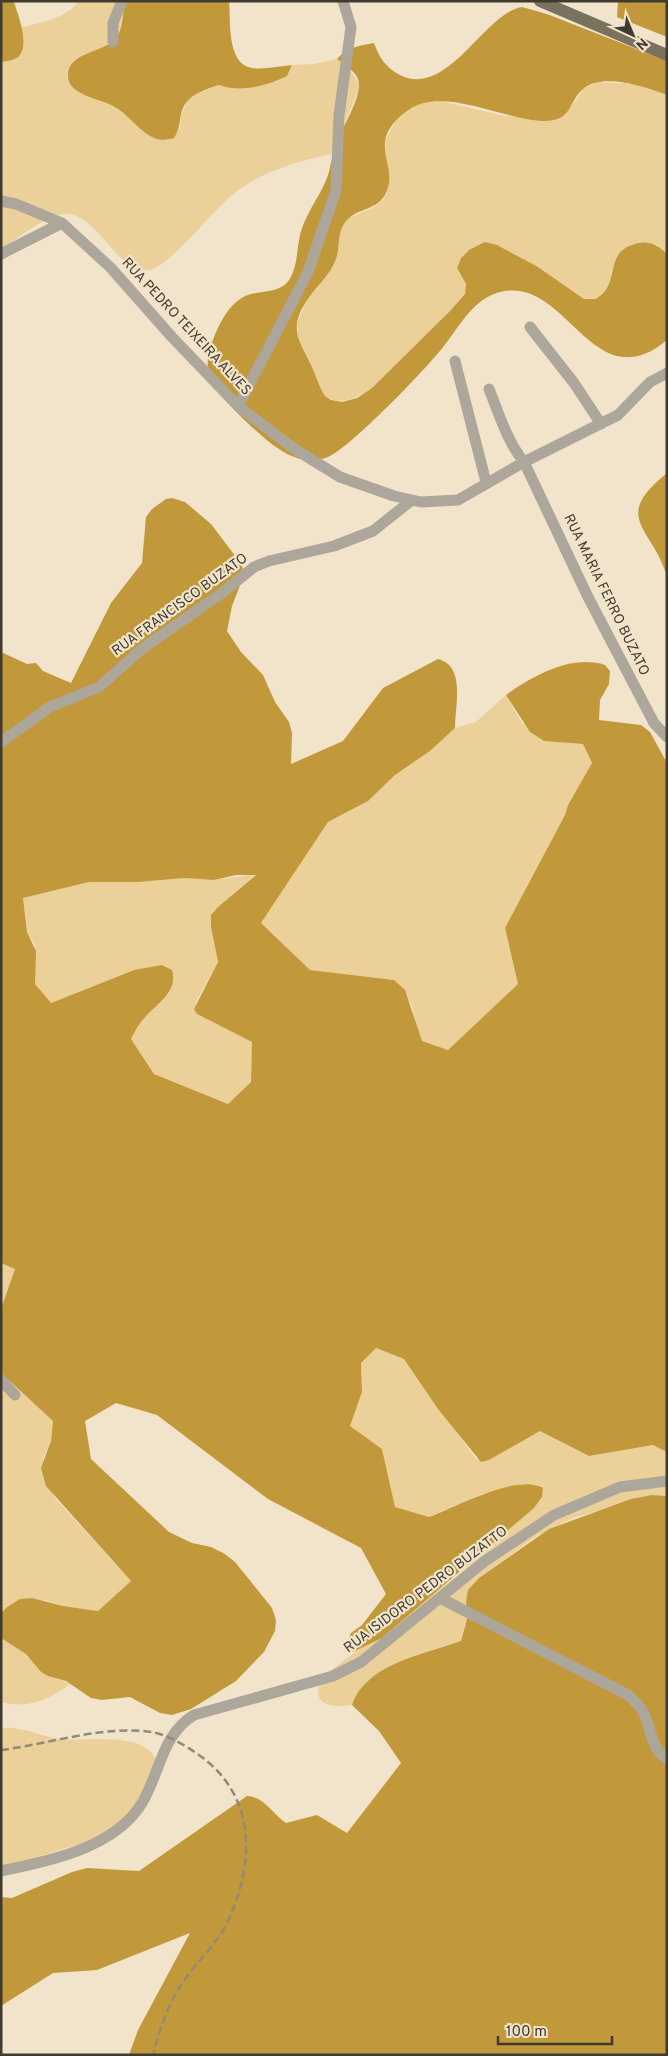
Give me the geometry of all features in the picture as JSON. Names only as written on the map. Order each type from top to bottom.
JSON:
[{"type":"main road","points":[[540,1],[667,56]]},
{"type":"street","points":[[113,42],[113,23],[122,1]]},
{"type":"street","points":[[238,406],[308,272],[336,190],[339,115],[351,27],[344,1]]},
{"type":"street","name":"RUA PEDRO TEIXEIRA ALVES","points":[[1,201],[16,204],[62,223],[111,268],[171,336],[238,406],[293,448],[340,477],[394,496],[421,502],[458,500],[486,482],[618,415],[650,382],[667,373]]},
{"type":"street","points":[[1,254],[62,223]]},
{"type":"street","points":[[530,327],[574,383],[601,424]]},
{"type":"street","points":[[455,361],[486,482]]},
{"type":"street","name":"RUA MARIA FERRO BUZATO","points":[[489,389],[503,427],[516,453],[524,462],[588,597],[654,724],[667,737]]},
{"type":"street","points":[[387,520],[394,496]]},
{"type":"street","name":"RUA FRANCISCO BUZATO","points":[[1,742],[50,707],[98,687],[143,648],[222,593],[254,567],[269,561],[334,546],[373,531],[412,500]]},
{"type":"street","points":[[1,1380],[15,1395]]},
{"type":"street","name":"RUA ISIDORO PEDRO BUZATTO","points":[[1,1871],[60,1859],[107,1836],[128,1822],[142,1802],[170,1739],[181,1723],[187,1719],[194,1715],[333,1676],[361,1662],[485,1561],[554,1515],[620,1487],[667,1481]]},
{"type":"street","points":[[440,1598],[628,1695],[642,1710],[650,1734],[660,1754],[667,1759]]},
{"type":"shaded area","points":[[1,1],[14,2],[22,28],[23,43],[19,57],[1,62]]},
{"type":"shaded area","points":[[79,1],[125,1],[116,37],[105,46],[85,55],[79,91],[114,106],[152,136],[180,129],[183,110],[186,104],[202,91],[220,85],[245,88],[263,85],[287,76],[292,65],[314,64],[337,59],[349,69],[359,83],[357,94],[331,154],[278,169],[241,188],[222,204],[171,257],[153,269],[141,270],[130,265],[87,223],[76,216],[64,214],[48,219],[31,228],[1,249],[1,62],[16,58],[23,45],[20,28],[60,16],[74,7]]},
{"type":"shaded area","points":[[125,1],[229,1],[230,29],[234,50],[238,59],[244,65],[252,68],[262,69],[292,65],[287,76],[271,83],[245,88],[219,85],[195,95],[190,98],[183,108],[178,130],[174,138],[163,140],[155,138],[147,134],[113,106],[86,96],[73,88],[69,82],[69,68],[73,62],[103,47],[116,38],[121,25]]},
{"type":"shaded area","points":[[618,1],[667,1],[667,37],[617,17]]},
{"type":"shaded area","points":[[522,7],[547,14],[667,61],[667,95],[648,88],[612,81],[591,84],[578,94],[566,114],[555,120],[546,121],[530,120],[476,106],[440,101],[424,103],[410,109],[396,121],[388,132],[385,142],[389,172],[386,193],[378,203],[347,220],[341,229],[334,264],[303,306],[297,324],[302,347],[325,396],[331,400],[342,402],[357,398],[372,388],[465,294],[466,284],[457,268],[461,258],[469,250],[485,242],[497,245],[538,267],[584,299],[596,299],[605,291],[618,255],[623,250],[639,243],[651,243],[658,246],[667,254],[667,340],[640,355],[618,356],[597,346],[541,299],[519,291],[494,294],[472,309],[422,371],[370,424],[339,451],[319,460],[301,459],[284,452],[254,429],[222,396],[211,377],[208,358],[219,325],[236,302],[251,294],[280,288],[289,280],[292,274],[302,228],[327,179],[338,138],[354,105],[358,91],[357,76],[337,59],[349,49],[374,43],[384,62],[400,75],[417,79],[434,75],[450,66],[508,13]]},
{"type":"shaded area","points":[[597,82],[633,84],[667,95],[667,254],[657,245],[633,244],[623,249],[617,255],[607,289],[596,299],[584,299],[538,267],[469,250],[461,258],[457,268],[466,286],[465,293],[437,326],[372,388],[349,400],[337,401],[325,396],[299,343],[297,323],[308,298],[336,259],[340,227],[349,218],[372,208],[384,199],[388,189],[389,178],[384,143],[395,122],[409,109],[420,103],[440,101],[505,116],[572,106],[584,88]]},
{"type":"shaded area","points":[[667,473],[667,577],[661,560],[640,524],[638,513],[641,502],[650,489]]},
{"type":"shaded area","points":[[172,498],[185,502],[211,524],[242,565],[244,575],[232,606],[227,631],[241,652],[263,675],[275,702],[289,722],[292,733],[291,764],[343,741],[383,688],[438,659],[447,663],[456,678],[455,728],[430,751],[395,775],[368,801],[328,822],[261,923],[310,970],[394,980],[405,990],[422,1041],[448,1050],[518,984],[505,928],[565,815],[568,805],[592,763],[583,744],[544,741],[530,732],[506,695],[540,674],[566,665],[592,662],[605,665],[610,671],[609,684],[600,700],[599,720],[641,725],[650,732],[667,763],[667,1452],[653,1445],[589,1456],[540,1431],[489,1460],[481,1462],[438,1409],[404,1359],[376,1348],[361,1363],[362,1392],[350,1426],[382,1449],[395,1507],[429,1517],[470,1499],[503,1488],[532,1485],[543,1488],[542,1497],[534,1508],[382,1638],[353,1652],[346,1645],[351,1633],[362,1625],[386,1594],[361,1548],[268,1499],[157,1415],[116,1403],[85,1421],[91,1459],[169,1532],[192,1543],[211,1547],[235,1562],[272,1608],[276,1620],[275,1631],[264,1652],[236,1681],[191,1709],[172,1715],[160,1713],[130,1697],[102,1700],[91,1698],[66,1681],[41,1672],[26,1654],[1,1638],[1,1613],[20,1599],[32,1598],[63,1606],[98,1611],[131,1581],[46,1486],[41,1468],[51,1441],[53,1421],[1,1373],[1,1309],[15,1269],[1,1263],[1,652],[27,664],[36,663],[43,671],[71,683],[111,603],[142,563],[146,517],[152,509],[166,499]],"holes":[[[236,875],[256,875],[211,915],[211,927],[218,962],[194,1009],[197,1014],[252,1042],[251,1082],[228,1104],[154,1074],[131,1039],[141,1022],[169,992],[173,978],[172,970],[162,965],[134,970],[51,1003],[35,984],[36,951],[27,932],[23,898],[89,882],[137,882],[184,878],[214,880]]]},
{"type":"shaded area","points":[[506,695],[522,723],[544,741],[583,744],[592,763],[568,805],[565,815],[505,928],[518,984],[448,1050],[422,1041],[416,1027],[412,1005],[394,980],[310,970],[261,923],[328,822],[368,801],[395,775],[430,751],[455,728],[476,722]]},
{"type":"shaded area","points":[[256,874],[219,906],[211,927],[218,962],[196,1002],[197,1014],[252,1042],[251,1082],[228,1104],[154,1074],[131,1039],[141,1021],[162,1000],[134,970],[50,1003],[35,984],[35,945],[27,932],[23,898],[89,882],[184,878],[214,880]]},
{"type":"shaded area","points":[[1,1263],[15,1269],[1,1309]]},
{"type":"shaded area","points":[[376,1348],[404,1359],[476,1459],[489,1460],[540,1431],[589,1456],[653,1445],[667,1452],[667,1496],[652,1495],[573,1518],[535,1537],[479,1578],[461,1641],[398,1662],[370,1679],[359,1691],[352,1705],[336,1706],[324,1703],[320,1699],[318,1694],[322,1677],[453,1579],[534,1508],[542,1497],[543,1489],[522,1484],[482,1494],[429,1517],[395,1507],[382,1449],[350,1426],[362,1392],[361,1363]]},
{"type":"shaded area","points":[[1,1373],[53,1421],[51,1441],[43,1459],[54,1497],[131,1581],[98,1611],[63,1606],[45,1600],[7,1607],[1,1613]]},
{"type":"shaded area","points":[[652,1495],[667,1496],[667,2055],[129,2055],[138,2030],[190,1933],[97,1970],[53,1973],[1,2006],[1,1897],[12,1898],[72,1872],[87,1868],[139,1871],[247,1796],[259,1799],[286,1823],[317,1815],[347,1833],[401,1763],[379,1731],[352,1705],[359,1691],[370,1679],[398,1662],[461,1641],[468,1616],[466,1602],[468,1590],[479,1578],[549,1529],[631,1499]]},
{"type":"shaded area","points":[[1,1638],[26,1654],[41,1672],[70,1684],[54,1695],[38,1702],[11,1704],[1,1702]]},
{"type":"shaded area","points":[[1,1728],[23,1730],[59,1739],[115,1740],[142,1746],[152,1753],[157,1764],[143,1809],[95,1839],[11,1865],[1,1866]]},
{"type":"railway","points":[[1,1750],[95,1733],[114,1731],[151,1732],[163,1735],[186,1746],[216,1769],[230,1788],[240,1808],[245,1829],[246,1852],[237,1898],[224,1929],[185,1979],[174,1997],[162,2025],[153,2055]]}]
